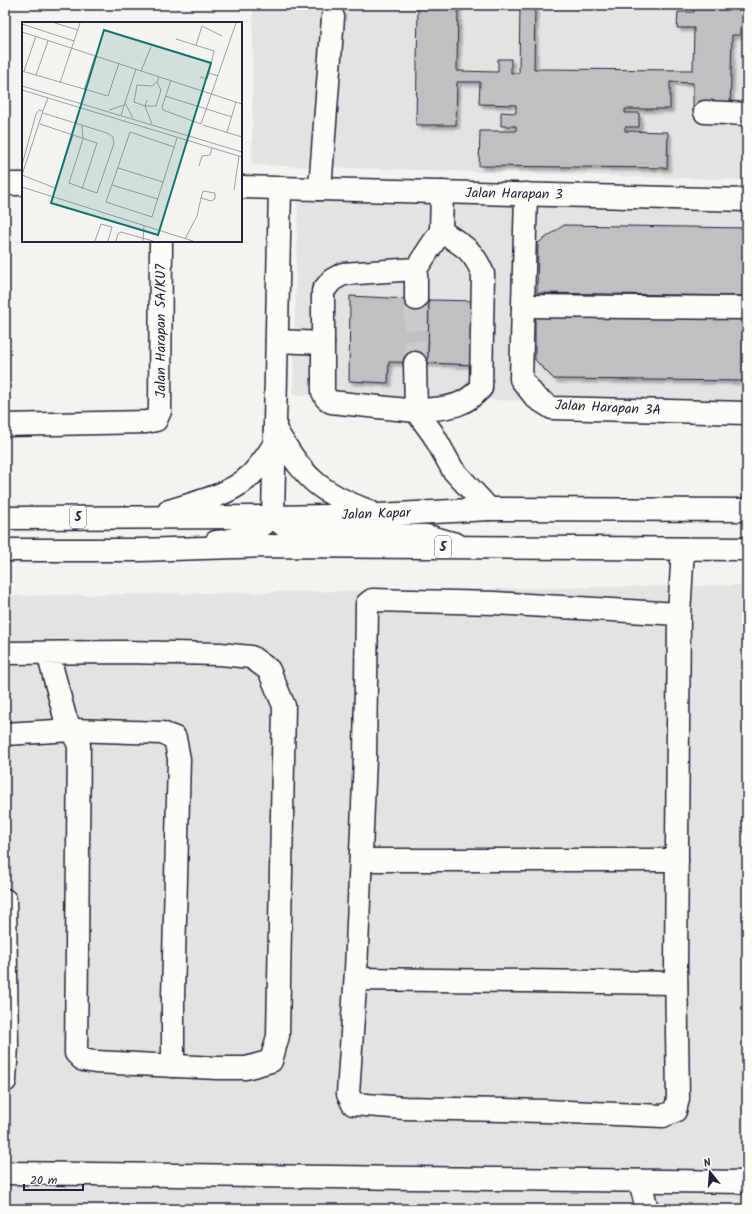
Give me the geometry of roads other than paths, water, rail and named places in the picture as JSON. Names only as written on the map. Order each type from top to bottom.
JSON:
[{"type":"main road","points":[[320,189],[333,17]]},
{"type":"main road","points":[[705,112],[747,114]]},
{"type":"main road","points":[[5,184],[22,184]]},
{"type":"main road","name":"Jalan Harapan 3","points":[[242,187],[747,200]]},
{"type":"main road","points":[[273,517],[280,188]]},
{"type":"main road","points":[[416,299],[416,269],[441,231],[442,192]]},
{"type":"main road","name":"Jalan Harapan 3A","points":[[526,194],[521,379],[536,398],[552,408],[747,413]]},
{"type":"main road","points":[[416,269],[343,274],[332,280],[323,291],[323,392],[330,402],[416,411],[456,406],[470,399],[481,388],[483,274],[476,257],[457,241],[441,231]]},
{"type":"main road","name":"Jalan Harapan 5A/KU7","points":[[5,425],[146,422],[156,420],[160,411],[161,242]]},
{"type":"main road","points":[[523,306],[747,308]]},
{"type":"main road","points":[[277,341],[323,343]]},
{"type":"main road","points":[[415,363],[416,411],[433,434],[453,470],[489,509]]},
{"type":"main road","points":[[275,436],[306,475],[326,492],[348,504],[379,515]]},
{"type":"main road","points":[[151,517],[219,495],[235,487],[259,466],[275,436]]},
{"type":"main road","name":"Jalan Kapar","points":[[5,518],[273,517],[379,515],[489,509],[747,510]]},
{"type":"main road","points":[[273,517],[288,529],[302,534],[427,536],[467,547]]},
{"type":"main road","points":[[139,550],[232,540],[253,532],[273,517]]},
{"type":"main road","name":"5","points":[[5,550],[139,550],[266,546],[747,549]]},
{"type":"main road","points":[[679,614],[494,603],[372,600],[366,604],[365,758],[356,979],[348,1094],[353,1104],[405,1108],[545,1111],[663,1116],[675,1111],[678,1100],[676,983],[679,614],[683,549]]},
{"type":"main road","points":[[5,653],[124,652],[220,654],[251,657],[269,670],[284,706],[278,1036],[271,1061],[246,1068],[174,1066],[95,1062],[83,1060],[76,1053],[79,745],[66,717],[48,653]]},
{"type":"main road","points":[[5,734],[72,730],[162,733],[175,738],[179,759],[173,997],[174,1066]]},
{"type":"main road","points":[[361,860],[677,860]]},
{"type":"main road","points":[[5,900],[7,1038],[5,1081]]},
{"type":"main road","points":[[356,979],[676,983]]},
{"type":"main road","points":[[5,1173],[747,1182]]},
{"type":"main road","points":[[640,1181],[647,1209]]},
{"type":"tunnel","points":[[415,363],[416,299]]}]
